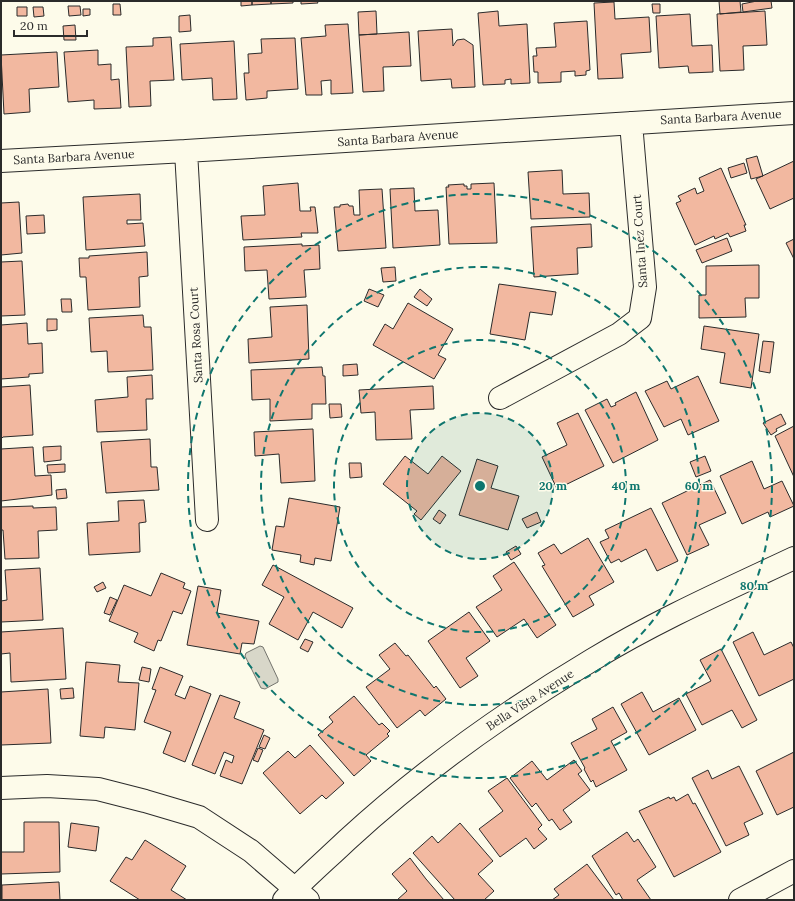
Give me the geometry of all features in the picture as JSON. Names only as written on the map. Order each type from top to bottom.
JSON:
[{"type":"street","name":"Santa Barbara Avenue","points":[[1,161],[794,113]]},
{"type":"street","name":"Santa Inez Court","points":[[500,398],[619,334],[640,318],[645,287],[631,123]]},
{"type":"street","name":"Santa Rosa Court","points":[[186,151],[207,520]]},
{"type":"street","name":"Bella Vista Avenue","points":[[296,896],[380,810],[448,756],[521,704],[606,652],[680,613],[794,558]]},
{"type":"street","points":[[1,788],[47,786],[98,790],[145,801],[199,818],[251,851],[296,896]]},
{"type":"street","points":[[740,900],[794,871]]},
{"type":"shaded area","points":[[260,646],[263,647],[278,679],[278,682],[265,689],[261,688],[245,656],[246,653]]},
{"type":"building","points":[[241,1],[252,1],[252,5],[241,6]]},
{"type":"building","points":[[252,1],[271,1],[271,4],[252,5]]},
{"type":"building","points":[[271,1],[293,1],[293,3],[271,4]]},
{"type":"building","points":[[301,1],[317,1],[318,3],[301,4]]},
{"type":"building","points":[[719,1],[740,1],[741,12],[720,14]]},
{"type":"building","points":[[757,1],[771,1],[772,8],[743,12],[742,4]]},
{"type":"building","points":[[614,2],[615,19],[649,17],[651,52],[621,54],[623,78],[598,79],[594,3]]},
{"type":"building","points":[[113,4],[120,4],[121,15],[113,15]]},
{"type":"building","points":[[652,4],[660,4],[660,13],[653,13]]},
{"type":"building","points":[[68,6],[80,6],[81,15],[69,16]]},
{"type":"building","points":[[17,7],[27,7],[27,16],[17,16]]},
{"type":"building","points":[[33,7],[43,7],[44,16],[34,17]]},
{"type":"building","points":[[83,9],[90,9],[90,15],[83,16]]},
{"type":"building","points":[[376,11],[377,34],[359,35],[358,12]]},
{"type":"building","points":[[498,11],[499,26],[527,24],[530,83],[511,84],[511,79],[505,80],[505,84],[483,85],[478,13]]},
{"type":"building","points":[[765,11],[767,45],[743,46],[744,70],[720,71],[717,14]]},
{"type":"building","points":[[690,14],[692,46],[712,45],[713,72],[689,73],[688,66],[659,68],[656,16]]},
{"type":"building","points":[[190,15],[191,31],[179,32],[179,16]]},
{"type":"building","points":[[587,21],[590,70],[586,71],[586,75],[575,76],[575,71],[561,72],[561,82],[538,83],[538,72],[534,72],[533,56],[537,56],[536,48],[556,47],[554,23]]},
{"type":"building","points":[[348,24],[353,93],[331,94],[331,80],[321,81],[322,95],[306,95],[301,38],[326,36],[325,25]]},
{"type":"building","points":[[75,25],[76,40],[64,40],[63,26]]},
{"type":"building","points":[[452,29],[453,46],[457,40],[464,39],[473,45],[475,87],[452,88],[451,79],[421,81],[418,31]]},
{"type":"building","points":[[409,32],[411,66],[383,67],[384,91],[363,92],[359,35]]},
{"type":"building","points":[[171,37],[174,80],[150,81],[151,106],[129,107],[126,47],[153,46],[153,38]]},
{"type":"building","points":[[295,38],[298,89],[267,91],[267,98],[246,100],[244,73],[249,73],[248,54],[262,53],[261,39]]},
{"type":"building","points":[[234,41],[237,99],[213,100],[212,78],[182,80],[180,44]]},
{"type":"building","points":[[98,50],[98,65],[111,64],[111,80],[119,79],[121,108],[94,109],[94,100],[68,102],[64,52]]},
{"type":"building","points":[[57,52],[59,87],[29,89],[30,112],[4,114],[1,55]]},
{"type":"building","points":[[757,156],[763,176],[751,179],[746,159]]},
{"type":"building","points":[[794,161],[794,198],[770,209],[756,179]]},
{"type":"building","points":[[744,163],[747,173],[731,178],[728,168]]},
{"type":"building","points":[[721,168],[746,225],[744,225],[746,231],[730,237],[728,233],[715,239],[714,236],[695,245],[676,203],[681,201],[678,196],[695,188],[697,194],[704,191],[699,178]]},
{"type":"building","points":[[562,170],[563,194],[589,193],[590,217],[531,219],[528,172]]},
{"type":"building","points":[[298,183],[300,211],[311,211],[310,207],[315,207],[318,233],[301,233],[302,237],[243,240],[241,216],[265,215],[263,186]]},
{"type":"building","points":[[494,183],[497,243],[449,244],[446,187],[449,187],[448,185],[464,184],[464,186],[467,186],[467,189],[471,189],[471,184]]},
{"type":"building","points":[[414,188],[415,211],[438,210],[440,245],[393,248],[390,189]]},
{"type":"building","points":[[382,189],[386,248],[338,251],[334,207],[340,207],[340,205],[348,204],[349,206],[353,206],[354,215],[360,215],[359,190]]},
{"type":"building","points":[[140,194],[141,220],[127,220],[127,224],[143,223],[145,246],[86,250],[83,197]]},
{"type":"building","points":[[19,202],[22,253],[1,255],[1,203]]},
{"type":"building","points":[[44,215],[45,233],[27,234],[26,216]]},
{"type":"building","points":[[591,224],[592,247],[577,248],[578,274],[534,277],[531,227]]},
{"type":"building","points":[[727,238],[732,251],[702,263],[696,250]]},
{"type":"building","points":[[794,239],[794,259],[786,243]]},
{"type":"building","points":[[302,244],[302,246],[319,245],[320,269],[304,270],[306,297],[269,299],[267,270],[245,271],[244,247]]},
{"type":"building","points":[[147,252],[148,276],[139,277],[140,307],[88,310],[86,277],[80,277],[79,258]]},
{"type":"building","points":[[22,261],[25,315],[1,316],[1,262]]},
{"type":"building","points":[[759,265],[759,298],[745,298],[746,317],[699,318],[699,295],[706,295],[706,266]]},
{"type":"building","points":[[395,267],[396,281],[383,282],[381,268]]},
{"type":"building","points":[[499,284],[556,292],[552,315],[530,312],[525,340],[490,334]]},
{"type":"building","points":[[369,289],[384,295],[378,307],[364,301]]},
{"type":"building","points":[[420,289],[432,299],[427,306],[414,297]]},
{"type":"building","points":[[61,299],[71,299],[72,312],[62,312]]},
{"type":"building","points":[[408,303],[453,329],[438,355],[446,359],[434,379],[373,345],[385,324],[393,329]]},
{"type":"building","points":[[307,305],[309,359],[249,363],[248,339],[272,337],[270,307]]},
{"type":"building","points":[[143,315],[144,327],[151,327],[153,370],[108,372],[107,351],[91,352],[89,318]]},
{"type":"building","points":[[47,319],[57,319],[57,330],[47,331]]},
{"type":"building","points":[[27,323],[28,344],[42,343],[43,373],[29,374],[29,377],[1,379],[1,325]]},
{"type":"building","points":[[704,326],[759,334],[751,388],[720,383],[725,353],[701,349]]},
{"type":"building","points":[[763,341],[774,342],[770,373],[759,371]]},
{"type":"building","points":[[357,364],[358,375],[343,376],[343,365]]},
{"type":"building","points":[[322,367],[323,376],[325,376],[326,404],[312,404],[312,419],[270,421],[270,399],[252,400],[251,370]]},
{"type":"building","points":[[152,375],[153,399],[146,399],[147,430],[97,432],[95,400],[128,397],[127,377]]},
{"type":"building","points":[[698,376],[719,421],[688,435],[681,419],[664,427],[645,391],[667,381],[671,389]]},
{"type":"building","points":[[30,385],[33,435],[3,437],[1,439],[1,387]]},
{"type":"building","points":[[433,386],[434,409],[410,410],[412,439],[376,440],[375,412],[361,413],[359,390]]},
{"type":"building","points":[[636,392],[658,440],[613,463],[585,410],[607,399],[611,407],[616,405],[615,403]]},
{"type":"building","points":[[329,404],[341,404],[342,417],[330,418]]},
{"type":"building","points":[[578,413],[604,466],[557,489],[542,457],[567,445],[557,423]]},
{"type":"building","points":[[781,414],[786,424],[776,429],[777,431],[771,435],[763,423]]},
{"type":"building","points":[[794,426],[794,477],[775,436]]},
{"type":"building","points":[[313,429],[315,481],[281,483],[279,454],[255,456],[254,432]]},
{"type":"building","points":[[150,439],[151,467],[157,467],[159,490],[106,493],[101,442]]},
{"type":"building","points":[[61,446],[61,460],[44,462],[43,447]]},
{"type":"building","points":[[33,447],[35,476],[51,475],[52,495],[1,501],[1,449]]},
{"type":"building","points":[[405,456],[428,474],[442,456],[461,471],[421,520],[414,514],[417,511],[383,484]]},
{"type":"building","points":[[705,456],[711,471],[696,477],[690,462]]},
{"type":"building","points":[[477,459],[498,466],[491,488],[519,496],[508,530],[459,515]]},
{"type":"building","points":[[752,461],[764,489],[782,481],[794,506],[770,517],[768,512],[742,524],[720,476]]},
{"type":"building","points":[[349,463],[361,463],[362,477],[350,478]]},
{"type":"building","points":[[65,464],[65,472],[48,473],[47,465]]},
{"type":"building","points":[[710,480],[726,513],[699,525],[709,545],[687,555],[662,503]]},
{"type":"building","points":[[66,489],[67,498],[57,499],[56,490]]},
{"type":"building","points":[[289,498],[340,507],[331,561],[315,558],[314,565],[300,562],[301,555],[272,550],[276,526],[284,527]]},
{"type":"building","points":[[144,500],[146,522],[139,523],[140,552],[89,555],[87,523],[119,521],[118,501]]},
{"type":"building","points":[[33,506],[33,508],[56,507],[57,530],[38,531],[39,558],[5,559],[3,530],[1,530],[1,507]]},
{"type":"building","points":[[651,508],[678,561],[657,571],[646,549],[621,562],[619,559],[611,563],[600,542],[609,538],[605,530]]},
{"type":"building","points":[[439,510],[446,515],[440,524],[433,519]]},
{"type":"building","points":[[537,512],[541,522],[527,528],[522,519]]},
{"type":"building","points":[[588,538],[614,582],[589,596],[594,605],[573,617],[542,566],[545,565],[538,553],[554,544],[561,554]]},
{"type":"building","points":[[516,546],[521,554],[511,560],[506,552]]},
{"type":"building","points":[[514,562],[556,625],[537,638],[524,619],[497,637],[476,607],[502,590],[493,576]]},
{"type":"building","points":[[273,565],[353,608],[342,628],[313,612],[298,640],[269,624],[284,597],[262,585]]},
{"type":"building","points":[[40,568],[43,620],[1,622],[1,601],[7,600],[5,570]]},
{"type":"building","points":[[161,573],[185,583],[183,588],[191,591],[182,614],[173,611],[161,641],[158,640],[154,651],[134,642],[138,633],[109,621],[124,585],[151,596]]},
{"type":"building","points":[[103,582],[106,588],[97,592],[94,587]]},
{"type":"building","points":[[198,586],[221,590],[217,613],[259,621],[254,644],[242,643],[240,654],[187,645]]},
{"type":"building","points":[[110,597],[117,600],[110,615],[104,613]]},
{"type":"building","points":[[469,612],[490,641],[466,658],[478,676],[460,688],[428,641]]},
{"type":"building","points":[[63,628],[66,679],[11,682],[10,653],[1,654],[1,632]]},
{"type":"building","points":[[753,632],[764,655],[791,642],[794,648],[794,679],[759,696],[733,642]]},
{"type":"building","points":[[305,639],[313,642],[308,652],[300,648]]},
{"type":"building","points":[[395,643],[406,656],[408,655],[434,688],[436,686],[446,699],[425,716],[420,710],[397,728],[366,687],[390,669],[379,655]]},
{"type":"building","points":[[721,649],[757,720],[742,728],[732,710],[702,725],[686,694],[711,681],[700,660]]},
{"type":"building","points":[[86,662],[120,665],[118,682],[139,683],[135,730],[105,727],[104,738],[80,736]]},
{"type":"building","points":[[142,667],[151,669],[149,682],[139,680]]},
{"type":"building","points":[[160,667],[183,676],[175,695],[185,699],[190,686],[211,694],[185,762],[163,753],[171,732],[144,722],[156,690],[152,689]]},
{"type":"building","points":[[73,688],[74,698],[61,699],[60,689]]},
{"type":"building","points":[[48,689],[51,743],[1,745],[1,692]]},
{"type":"building","points":[[642,692],[653,712],[679,698],[696,730],[649,755],[621,704]]},
{"type":"building","points":[[220,695],[240,702],[234,718],[264,730],[242,784],[220,776],[226,760],[232,763],[234,756],[224,752],[215,774],[192,765]]},
{"type":"building","points":[[354,696],[379,725],[382,723],[390,731],[387,734],[389,736],[366,755],[371,761],[354,776],[318,735],[333,722],[329,717]]},
{"type":"building","points":[[613,707],[627,732],[611,741],[627,770],[596,787],[593,780],[591,782],[571,743],[597,729],[592,719]]},
{"type":"building","points":[[264,735],[270,738],[265,749],[259,747]]},
{"type":"building","points":[[310,745],[344,783],[326,799],[322,795],[300,814],[263,773],[288,751],[295,758]]},
{"type":"building","points":[[258,748],[263,750],[258,762],[253,760]]},
{"type":"building","points":[[794,752],[794,807],[777,815],[756,771]]},
{"type":"building","points":[[574,760],[582,771],[578,774],[590,790],[563,810],[572,822],[560,830],[552,819],[549,821],[536,803],[532,807],[510,778],[532,761],[547,780]]},
{"type":"building","points":[[739,766],[763,814],[744,823],[749,835],[726,846],[692,778],[708,770],[712,779]]},
{"type":"building","points":[[507,778],[542,825],[538,829],[547,839],[534,849],[526,838],[500,857],[479,829],[503,811],[488,791]]},
{"type":"building","points":[[688,794],[693,804],[695,803],[721,852],[674,877],[639,811],[669,797],[670,799],[674,797],[676,801]]},
{"type":"building","points":[[24,822],[59,822],[60,872],[1,874],[1,852],[24,852]]},
{"type":"building","points":[[71,823],[99,827],[96,851],[68,847]]},
{"type":"building","points":[[460,823],[493,861],[478,874],[494,891],[484,900],[455,900],[413,853],[432,836],[438,843]]},
{"type":"building","points":[[627,832],[634,842],[638,839],[656,867],[637,880],[651,900],[623,900],[619,893],[616,895],[592,856]]},
{"type":"building","points":[[145,840],[186,866],[171,890],[187,900],[140,900],[110,881],[126,857],[132,860]]},
{"type":"building","points":[[410,858],[444,900],[397,900],[407,891],[392,874]]},
{"type":"building","points":[[587,864],[614,900],[552,900],[559,895],[554,889]]},
{"type":"building","points":[[59,882],[60,900],[2,900],[2,885]]}]
